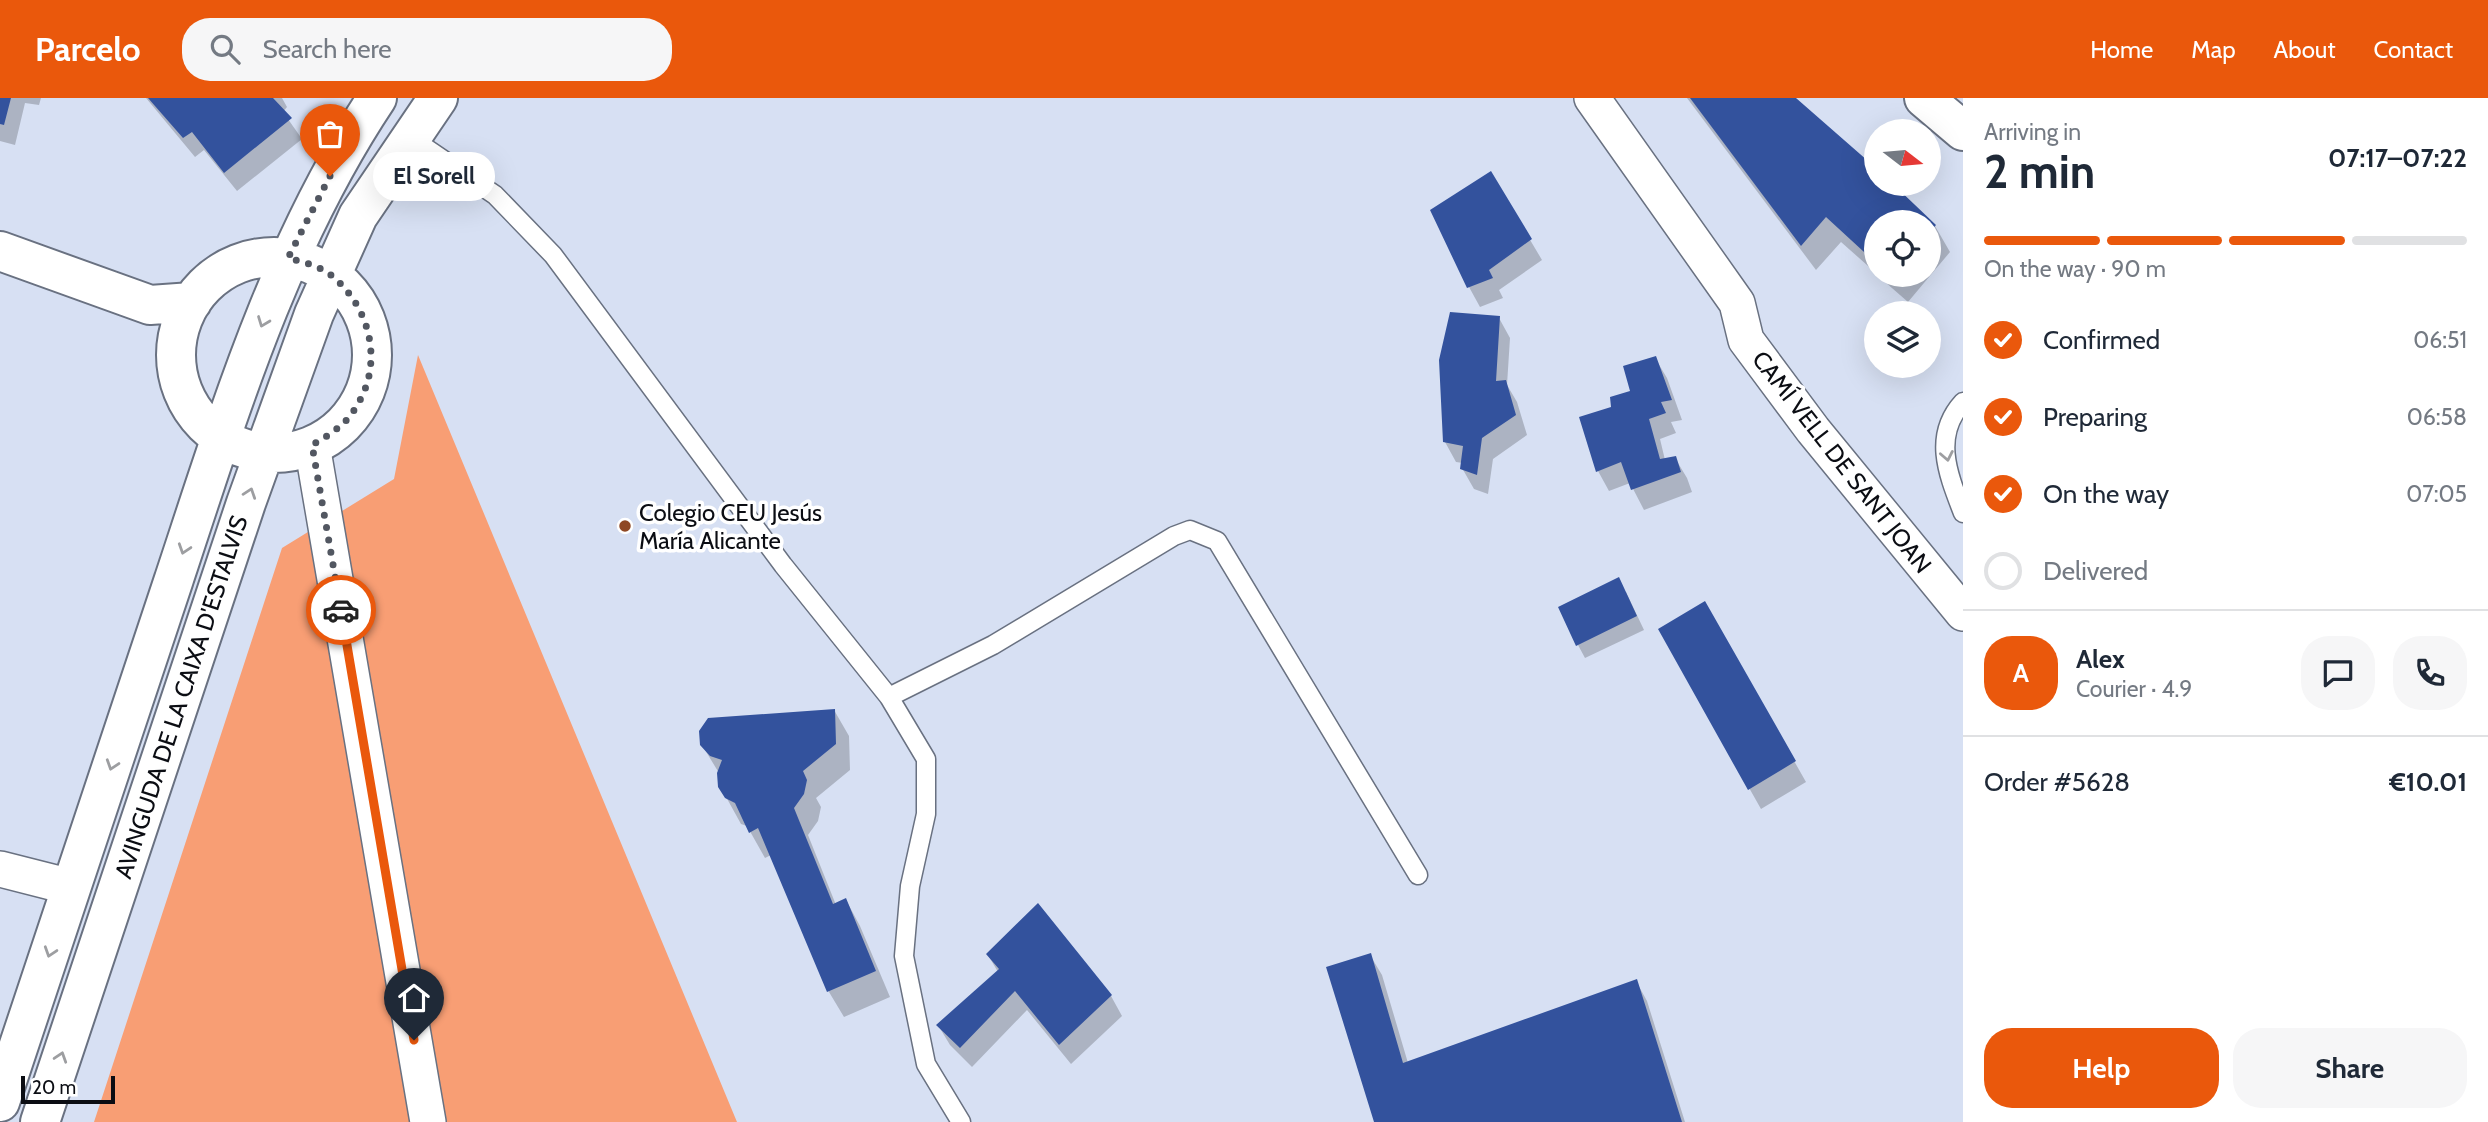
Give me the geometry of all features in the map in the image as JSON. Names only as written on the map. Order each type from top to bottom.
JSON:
[{"type":"main road","name":"AVINGUDA DE LA CAIXA D'ESTALVIS","points":[[0,1102],[234,397],[288,258],[319,196],[377,98]]},
{"type":"main road","name":"AVINGUDA DE LA CAIXA D'ESTALVIS","points":[[40,1122],[264,453],[314,314],[358,216],[438,98]]},
{"type":"main road","points":[[1924,98],[1962,131]]},
{"type":"main road","points":[[0,251],[150,305],[192,302]]},
{"type":"main road","points":[[288,258],[311,264],[331,275],[352,296],[366,322],[372,351],[369,380],[356,408],[337,430],[312,445],[288,452],[264,453],[241,448],[206,427],[188,401],[179,380],[176,344],[182,320],[192,302],[206,285],[223,271],[255,259],[288,258]]},
{"type":"main road","points":[[150,305],[176,344]]},
{"type":"street","name":"CAMÍ VELL DE SANT JOAN","points":[[1592,98],[1737,303],[1746,340],[1813,430],[1963,613]]},
{"type":"street","points":[[312,445],[428,1122]]},
{"type":"street","points":[[0,869],[71,887]]},
{"type":"lane","points":[[411,138],[495,195],[553,255],[775,554],[889,697],[926,759],[926,814],[910,886],[904,956],[926,1064],[961,1122]]},
{"type":"lane","points":[[1963,402],[1952,413],[1945,431],[1944,449],[1963,513]]},
{"type":"lane","points":[[889,697],[993,645],[1174,536],[1190,530],[1217,541],[1418,875]]},
{"type":"shaded area","points":[[418,355],[737,1122],[94,1122],[282,548],[394,479]]},
{"type":"building","points":[[0,98],[11,98],[4,125],[0,124]]},
{"type":"building","points":[[148,98],[273,98],[292,118],[224,173],[192,132],[183,138]]},
{"type":"building","points":[[1690,98],[1796,98],[1864,158],[1864,196],[1906,196],[1920,210],[1864,210],[1864,252],[1826,217],[1801,246]]},
{"type":"building","points":[[1491,171],[1532,239],[1489,270],[1493,278],[1467,288],[1430,210]]},
{"type":"building","points":[[1450,312],[1500,316],[1496,381],[1506,380],[1516,415],[1482,438],[1477,475],[1460,469],[1463,446],[1443,442],[1439,360]]},
{"type":"building","points":[[1656,356],[1672,400],[1661,402],[1666,413],[1649,419],[1660,459],[1676,456],[1681,472],[1631,490],[1621,462],[1596,472],[1579,417],[1611,407],[1610,397],[1630,391],[1623,366]]},
{"type":"building","points":[[1619,577],[1637,616],[1576,646],[1558,607]]},
{"type":"building","points":[[1705,601],[1796,761],[1748,790],[1658,629]]},
{"type":"building","points":[[835,709],[836,744],[803,771],[807,780],[804,794],[794,808],[833,904],[846,898],[876,971],[827,992],[758,828],[749,833],[735,803],[725,798],[718,787],[717,773],[722,760],[710,756],[700,745],[699,731],[708,718]]},
{"type":"building","points":[[1038,903],[1112,995],[1059,1045],[1015,991],[960,1048],[936,1025],[999,969],[986,954]]},
{"type":"building","points":[[1371,953],[1403,1063],[1637,979],[1682,1122],[1374,1122],[1326,967]]},
{"type":"way so far","points":[[330,176],[288,258],[311,264],[331,275],[352,296],[366,322],[372,351],[369,380],[356,408],[337,430],[312,445],[341,610]]},
{"type":"place","name":"El Sorell","points":[[330,176]]},
{"type":"place","name":"Colegio CEU Jesús María Alicante","points":[[625,526]]},
{"type":"route","points":[[341,610],[414,1040]]}]
